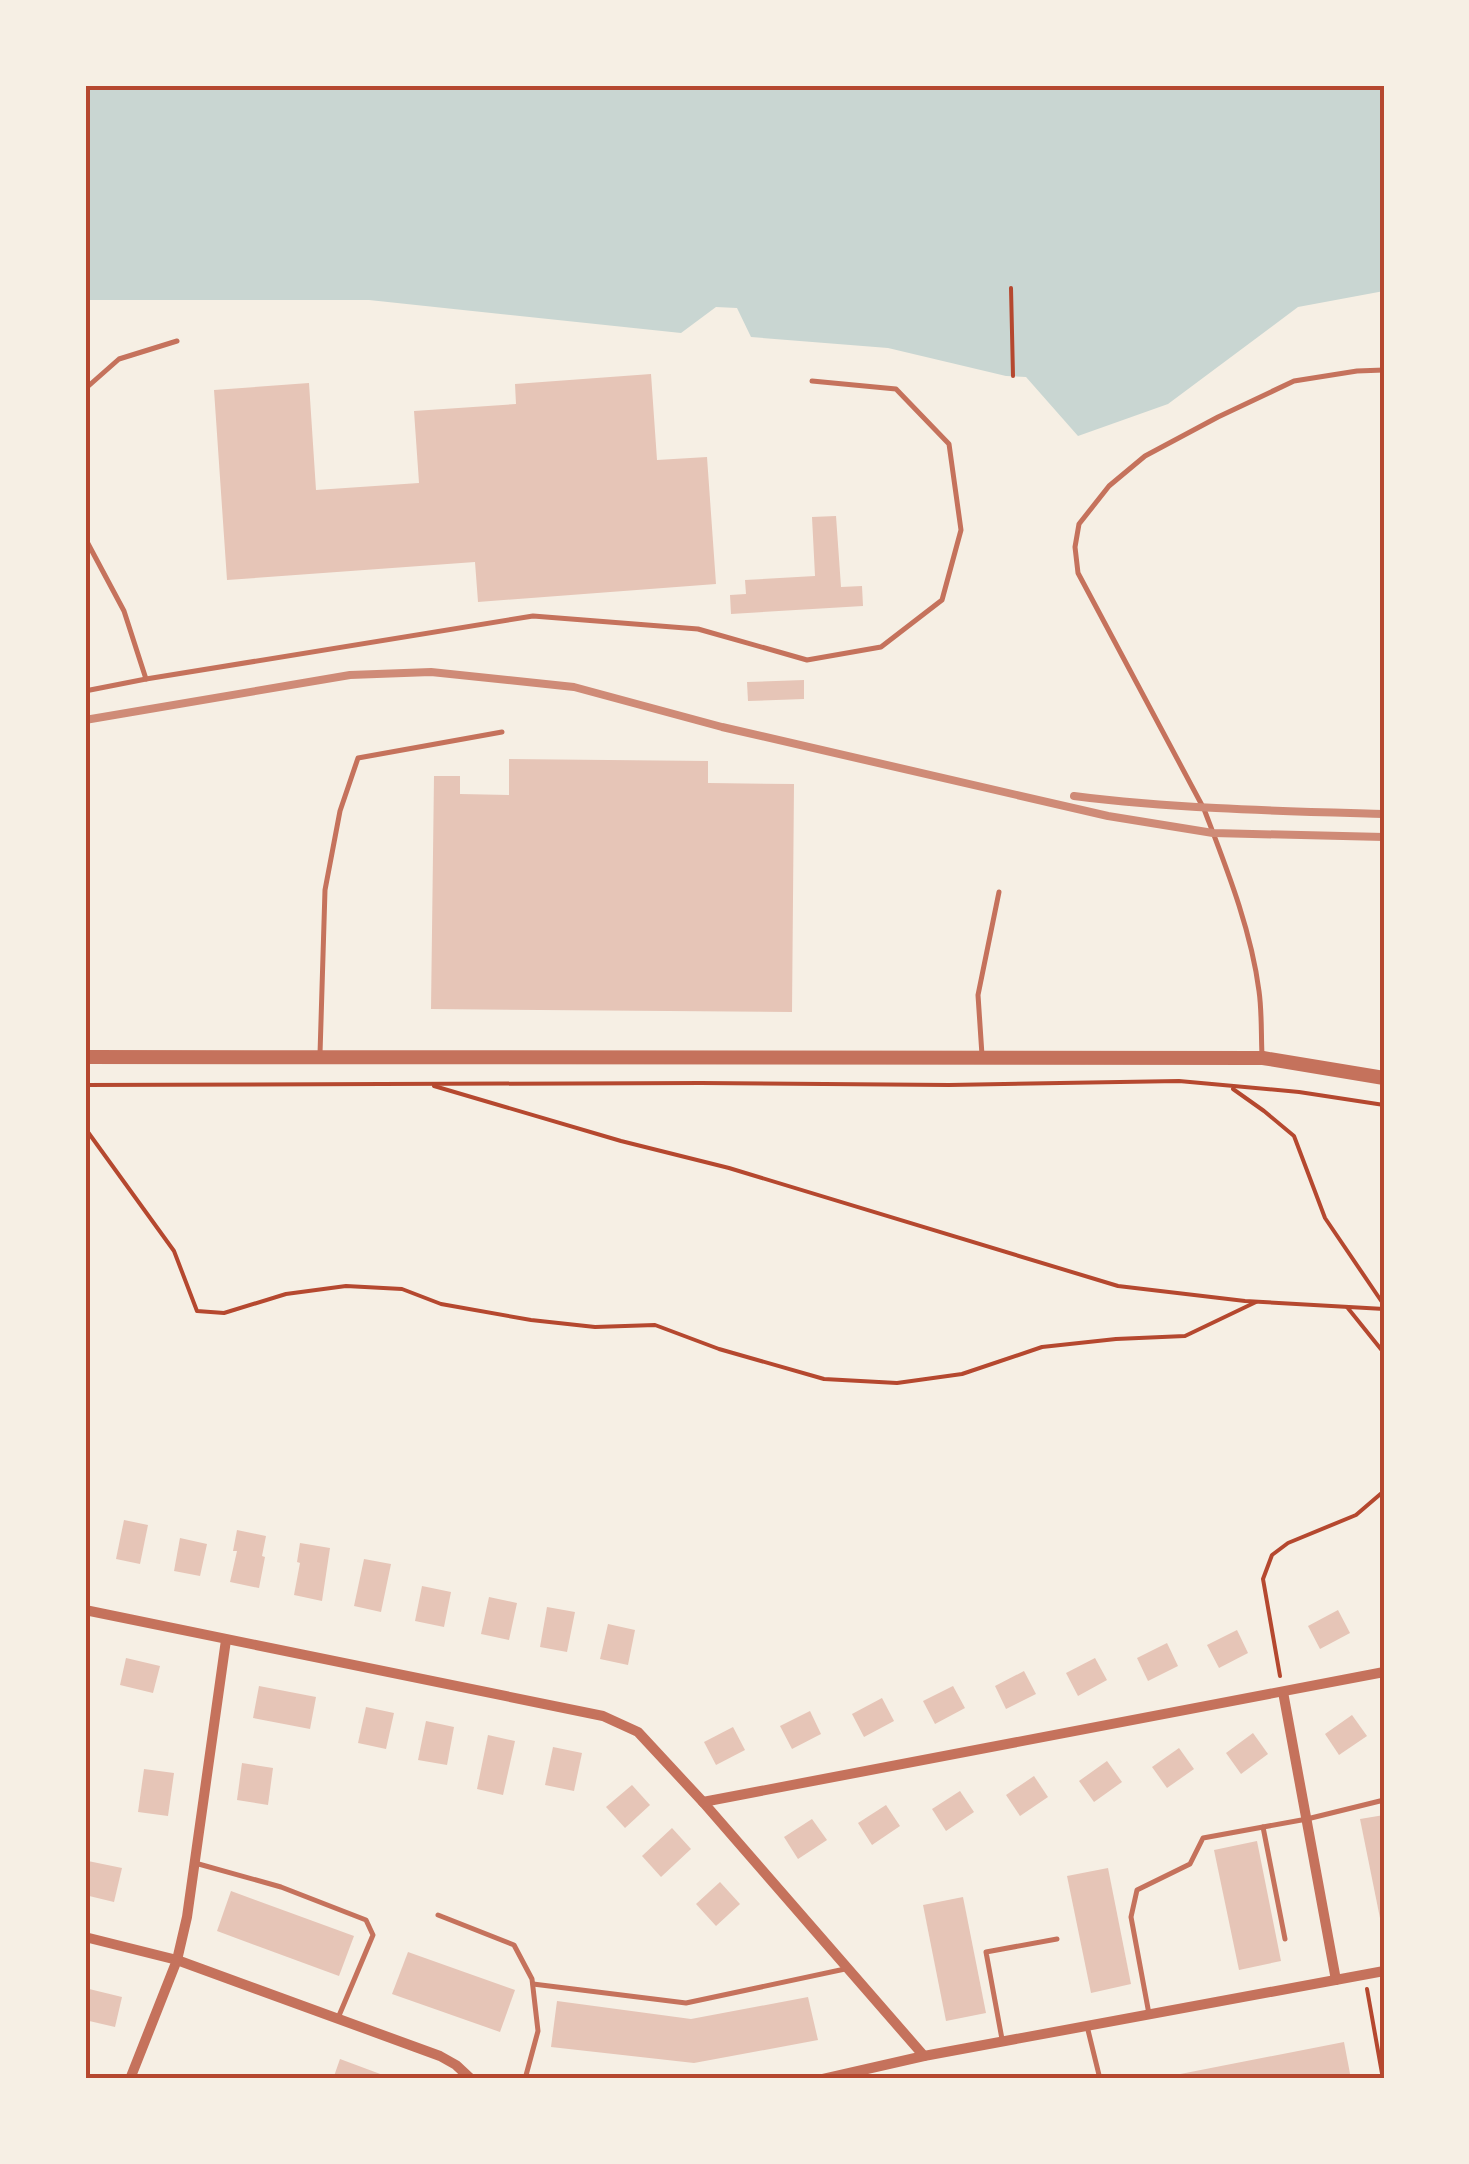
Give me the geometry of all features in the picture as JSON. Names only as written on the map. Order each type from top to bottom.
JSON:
[{"type":"street","points":[[85,1056],[1262,1058],[1384,1078]]},
{"type":"street","points":[[85,1610],[603,1716],[638,1732],[924,2056]]},
{"type":"street","points":[[130,2079],[177,1960],[187,1917],[226,1640]]},
{"type":"street","points":[[703,1802],[1384,1672]]},
{"type":"street","points":[[1283,1692],[1336,1980]]},
{"type":"street","points":[[85,1938],[177,1960],[338,2018],[440,2056],[456,2064],[470,2079]]},
{"type":"street","points":[[832,2078],[924,2056],[1384,1971]]},
{"type":"lane","points":[[85,389],[119,359],[177,341]]},
{"type":"lane","points":[[1262,1058],[1259,992],[1248,937],[1204,808],[1078,573],[1075,547],[1080,524],[1108,486],[1145,456],[1294,381],[1384,370]]},
{"type":"lane","points":[[85,691],[533,616],[698,629],[807,660],[882,647],[942,600],[961,530],[949,444],[896,389],[812,382]]},
{"type":"lane","points":[[85,538],[124,611],[146,679]]},
{"type":"lane","points":[[320,1057],[325,890],[340,811],[358,758],[502,732]]},
{"type":"lane","points":[[982,1058],[978,995],[999,892]]},
{"type":"lane","points":[[1149,2014],[1131,1917],[1137,1890],[1190,1864],[1203,1838],[1384,1800]]},
{"type":"lane","points":[[1263,1827],[1285,1940]]},
{"type":"lane","points":[[195,1862],[280,1887],[366,1920],[373,1934],[338,2018]]},
{"type":"lane","points":[[438,1915],[514,1946],[533,1984],[538,2031],[524,2079]]},
{"type":"lane","points":[[1003,2042],[986,1952],[1057,1939]]},
{"type":"lane","points":[[533,1984],[686,2003],[848,1969]]},
{"type":"lane","points":[[1087,2026],[1100,2079]]},
{"type":"path","points":[[1011,288],[1013,376]]},
{"type":"path","points":[[85,1084],[950,1085],[1179,1081],[1384,1104]]},
{"type":"path","points":[[426,1083],[621,1141],[729,1168],[1118,1286],[1256,1302],[1384,1307]]},
{"type":"path","points":[[1230,1086],[1294,1136],[1325,1218],[1384,1307]]},
{"type":"path","points":[[85,1128],[174,1251],[197,1311],[224,1313],[286,1294],[346,1286],[402,1289],[442,1304],[531,1320],[596,1327],[654,1325],[719,1349],[824,1379],[897,1383],[962,1374],[1042,1347],[1185,1336],[1256,1302]]},
{"type":"path","points":[[1347,1307],[1384,1353]]},
{"type":"path","points":[[1283,1692],[1263,1579],[1272,1555],[1288,1542],[1356,1515],[1384,1491]]},
{"type":"path","points":[[1364,1974],[1383,2079]]},
{"type":"shaded area","points":[[85,85],[1384,85],[1384,291],[1298,307],[1168,404],[1078,436],[1026,377],[1006,376],[888,348],[751,337],[737,308],[716,307],[681,333],[369,300],[85,300]]},
{"type":"building","points":[[651,374],[657,460],[707,457],[716,584],[478,602],[475,562],[227,580],[214,390],[309,383],[316,490],[419,483],[414,411],[516,404],[515,384]]},
{"type":"building","points":[[836,516],[841,587],[862,586],[863,606],[731,614],[730,595],[746,594],[745,580],[815,576],[812,517]]},
{"type":"building","points":[[804,680],[804,699],[748,701],[747,682]]},
{"type":"building","points":[[509,759],[708,761],[708,783],[794,784],[792,1012],[431,1009],[434,776],[460,776],[460,794],[509,795]]},
{"type":"building","points":[[124,1520],[148,1525],[140,1564],[116,1559]]},
{"type":"building","points":[[237,1530],[266,1536],[259,1588],[230,1582]]},
{"type":"building","points":[[180,1538],[207,1544],[200,1576],[174,1571]]},
{"type":"building","points":[[300,1543],[330,1548],[322,1601],[294,1595]]},
{"type":"building","points":[[364,1559],[391,1564],[381,1612],[354,1606]]},
{"type":"building","points":[[422,1586],[451,1592],[444,1627],[415,1621]]},
{"type":"building","points":[[489,1597],[517,1603],[509,1640],[481,1634]]},
{"type":"building","points":[[547,1607],[575,1612],[567,1652],[540,1647]]},
{"type":"building","points":[[1338,1610],[1350,1633],[1320,1649],[1308,1626]]},
{"type":"building","points":[[608,1624],[635,1630],[628,1665],[600,1659]]},
{"type":"building","points":[[1237,1630],[1248,1653],[1219,1668],[1207,1645]]},
{"type":"building","points":[[1167,1643],[1178,1666],[1148,1681],[1137,1658]]},
{"type":"building","points":[[126,1658],[160,1666],[153,1693],[120,1685]]},
{"type":"building","points":[[1095,1658],[1107,1680],[1078,1696],[1066,1673]]},
{"type":"building","points":[[1024,1671],[1036,1694],[1006,1709],[995,1686]]},
{"type":"building","points":[[259,1686],[316,1697],[310,1729],[253,1718]]},
{"type":"building","points":[[953,1686],[965,1708],[935,1724],[923,1701]]},
{"type":"building","points":[[882,1698],[894,1721],[864,1737],[852,1714]]},
{"type":"building","points":[[366,1707],[394,1713],[386,1749],[358,1743]]},
{"type":"building","points":[[810,1711],[821,1734],[792,1749],[780,1726]]},
{"type":"building","points":[[1352,1715],[1367,1736],[1339,1755],[1325,1734]]},
{"type":"building","points":[[426,1721],[454,1727],[447,1765],[418,1760]]},
{"type":"building","points":[[733,1727],[745,1750],[716,1765],[704,1742]]},
{"type":"building","points":[[1253,1733],[1268,1754],[1241,1774],[1226,1753]]},
{"type":"building","points":[[488,1735],[515,1741],[503,1795],[477,1789]]},
{"type":"building","points":[[553,1747],[582,1753],[574,1791],[545,1785]]},
{"type":"building","points":[[1179,1748],[1194,1769],[1167,1788],[1152,1767]]},
{"type":"building","points":[[1107,1761],[1122,1782],[1094,1802],[1079,1781]]},
{"type":"building","points":[[242,1763],[273,1768],[268,1805],[237,1800]]},
{"type":"building","points":[[144,1769],[174,1773],[168,1816],[138,1812]]},
{"type":"building","points":[[1034,1776],[1048,1797],[1020,1816],[1006,1795]]},
{"type":"building","points":[[632,1785],[650,1805],[625,1828],[606,1807]]},
{"type":"building","points":[[960,1791],[974,1812],[946,1831],[932,1809]]},
{"type":"building","points":[[886,1805],[900,1826],[872,1845],[858,1823]]},
{"type":"building","points":[[1384,1815],[1384,1928],[1382,1928],[1360,1819]]},
{"type":"building","points":[[812,1819],[827,1840],[798,1859],[784,1837]]},
{"type":"building","points":[[672,1828],[691,1849],[661,1877],[642,1856]]},
{"type":"building","points":[[1257,1841],[1281,1961],[1239,1970],[1214,1850]]},
{"type":"building","points":[[88,1861],[122,1868],[114,1902],[85,1895]]},
{"type":"building","points":[[1108,1868],[1131,1984],[1091,1993],[1067,1876]]},
{"type":"building","points":[[720,1882],[740,1904],[716,1926],[696,1904]]},
{"type":"building","points":[[231,1891],[354,1936],[339,1976],[217,1931]]},
{"type":"building","points":[[963,1897],[986,2013],[946,2021],[923,1905]]},
{"type":"building","points":[[408,1952],[515,1990],[500,2032],[392,1994]]},
{"type":"building","points":[[85,1988],[122,1997],[115,2027],[85,2020]]},
{"type":"building","points":[[808,1997],[818,2040],[694,2063],[551,2047],[557,2001],[691,2019]]},
{"type":"building","points":[[1344,2042],[1351,2079],[1165,2079],[1165,2077]]},
{"type":"building","points":[[340,2059],[383,2075],[381,2079],[333,2079]]},
{"type":"railway","points":[[85,720],[350,675],[431,672],[574,687],[722,727],[1108,816],[1213,833],[1384,837]]},
{"type":"railway","points":[[1074,796],[1190,807],[1384,814]]}]
